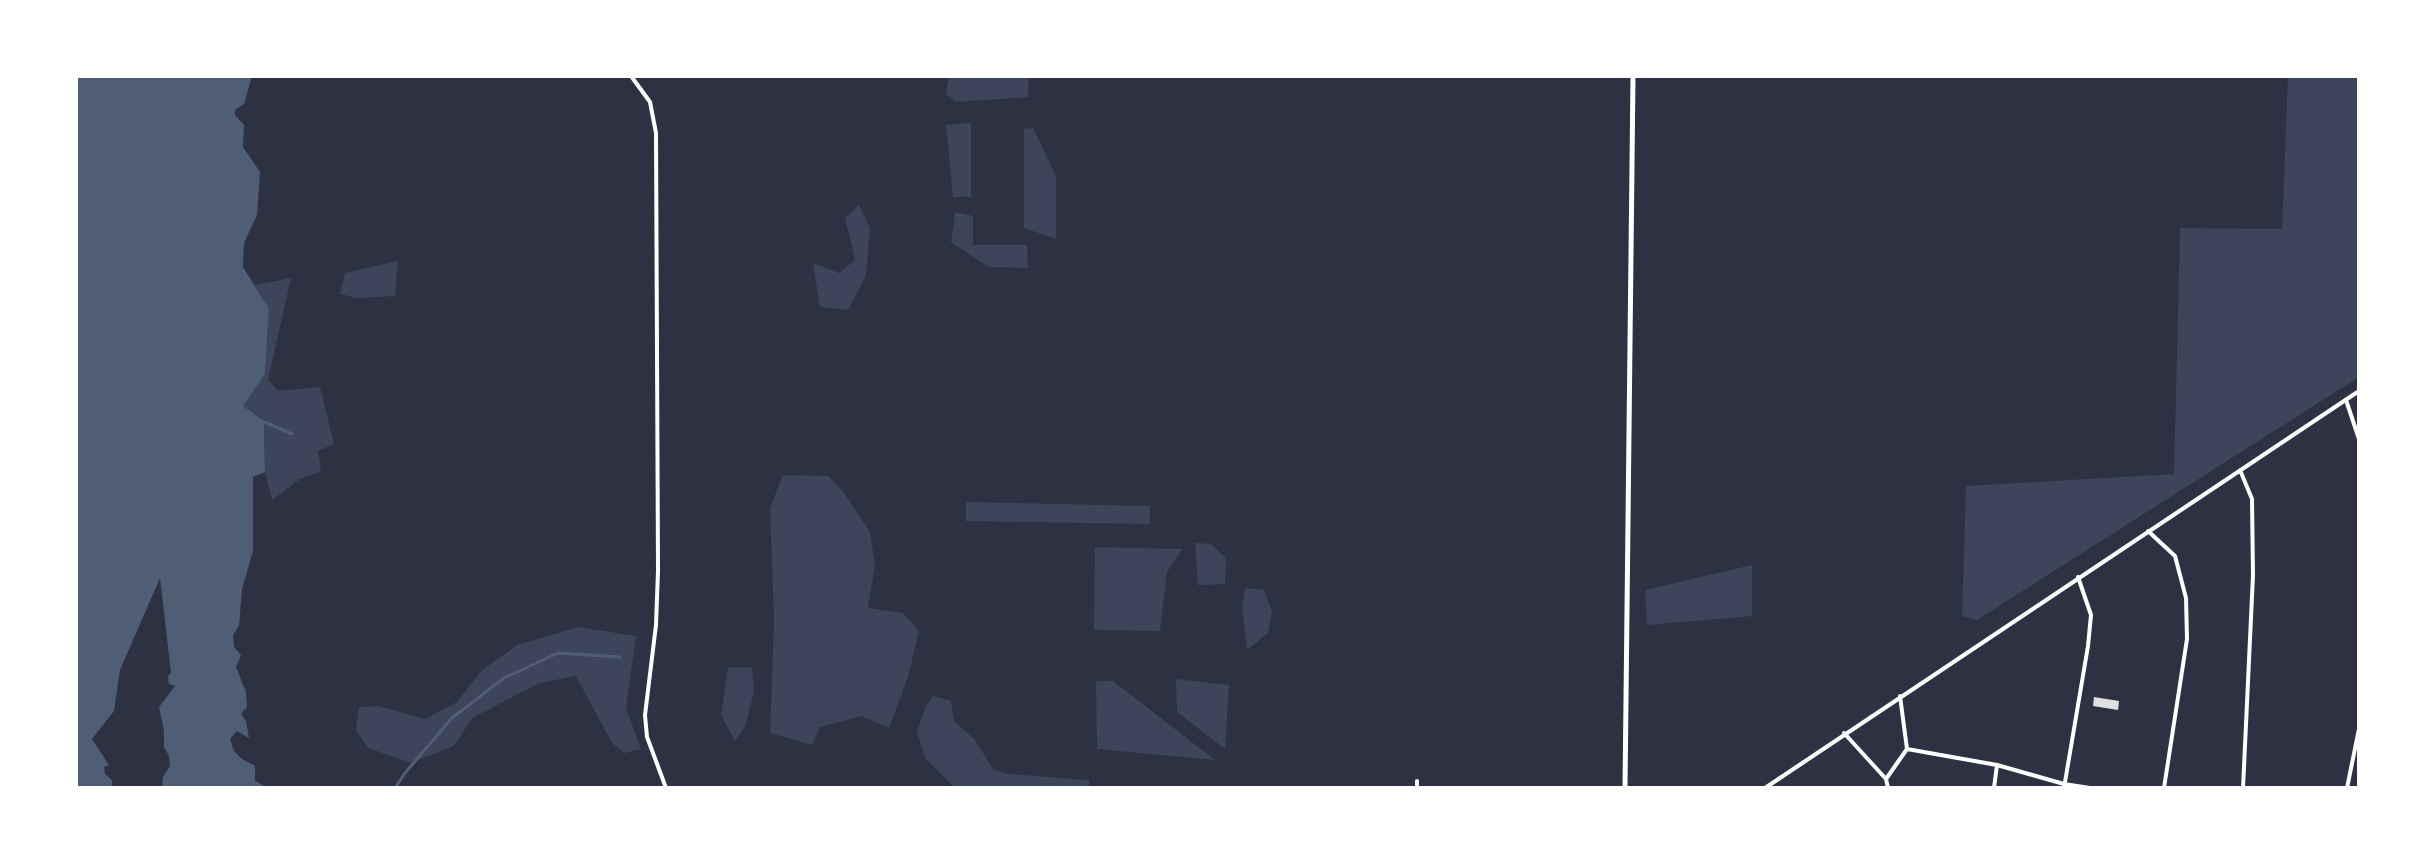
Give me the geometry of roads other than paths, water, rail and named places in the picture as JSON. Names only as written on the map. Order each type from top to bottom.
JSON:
[{"type":"street","points":[[631,76],[650,102],[656,133],[658,571],[656,625],[645,715],[647,737],[666,788]]},
{"type":"street","points":[[1625,788],[1633,76]]},
{"type":"street","points":[[1765,788],[2359,391]]},
{"type":"street","points":[[2346,399],[2359,439]]},
{"type":"street","points":[[2240,470],[2252,499],[2253,575],[2243,788]]},
{"type":"street","points":[[2148,531],[2175,556],[2186,598],[2187,639],[2164,788]]},
{"type":"street","points":[[2064,786],[2091,615],[2078,577]]},
{"type":"street","points":[[1886,779],[1907,749],[1900,696]]},
{"type":"street","points":[[2347,788],[2359,729]]},
{"type":"street","points":[[1844,733],[1886,779],[1888,788]]},
{"type":"street","points":[[1907,749],[1997,765],[2064,786],[2090,788]]},
{"type":"street","points":[[1994,788],[1997,765]]},
{"type":"street","points":[[1417,781],[1417,788]]},
{"type":"waterway","points":[[262,421],[292,434]]},
{"type":"waterway","points":[[395,788],[452,718],[504,678],[558,653],[620,657]]}]
